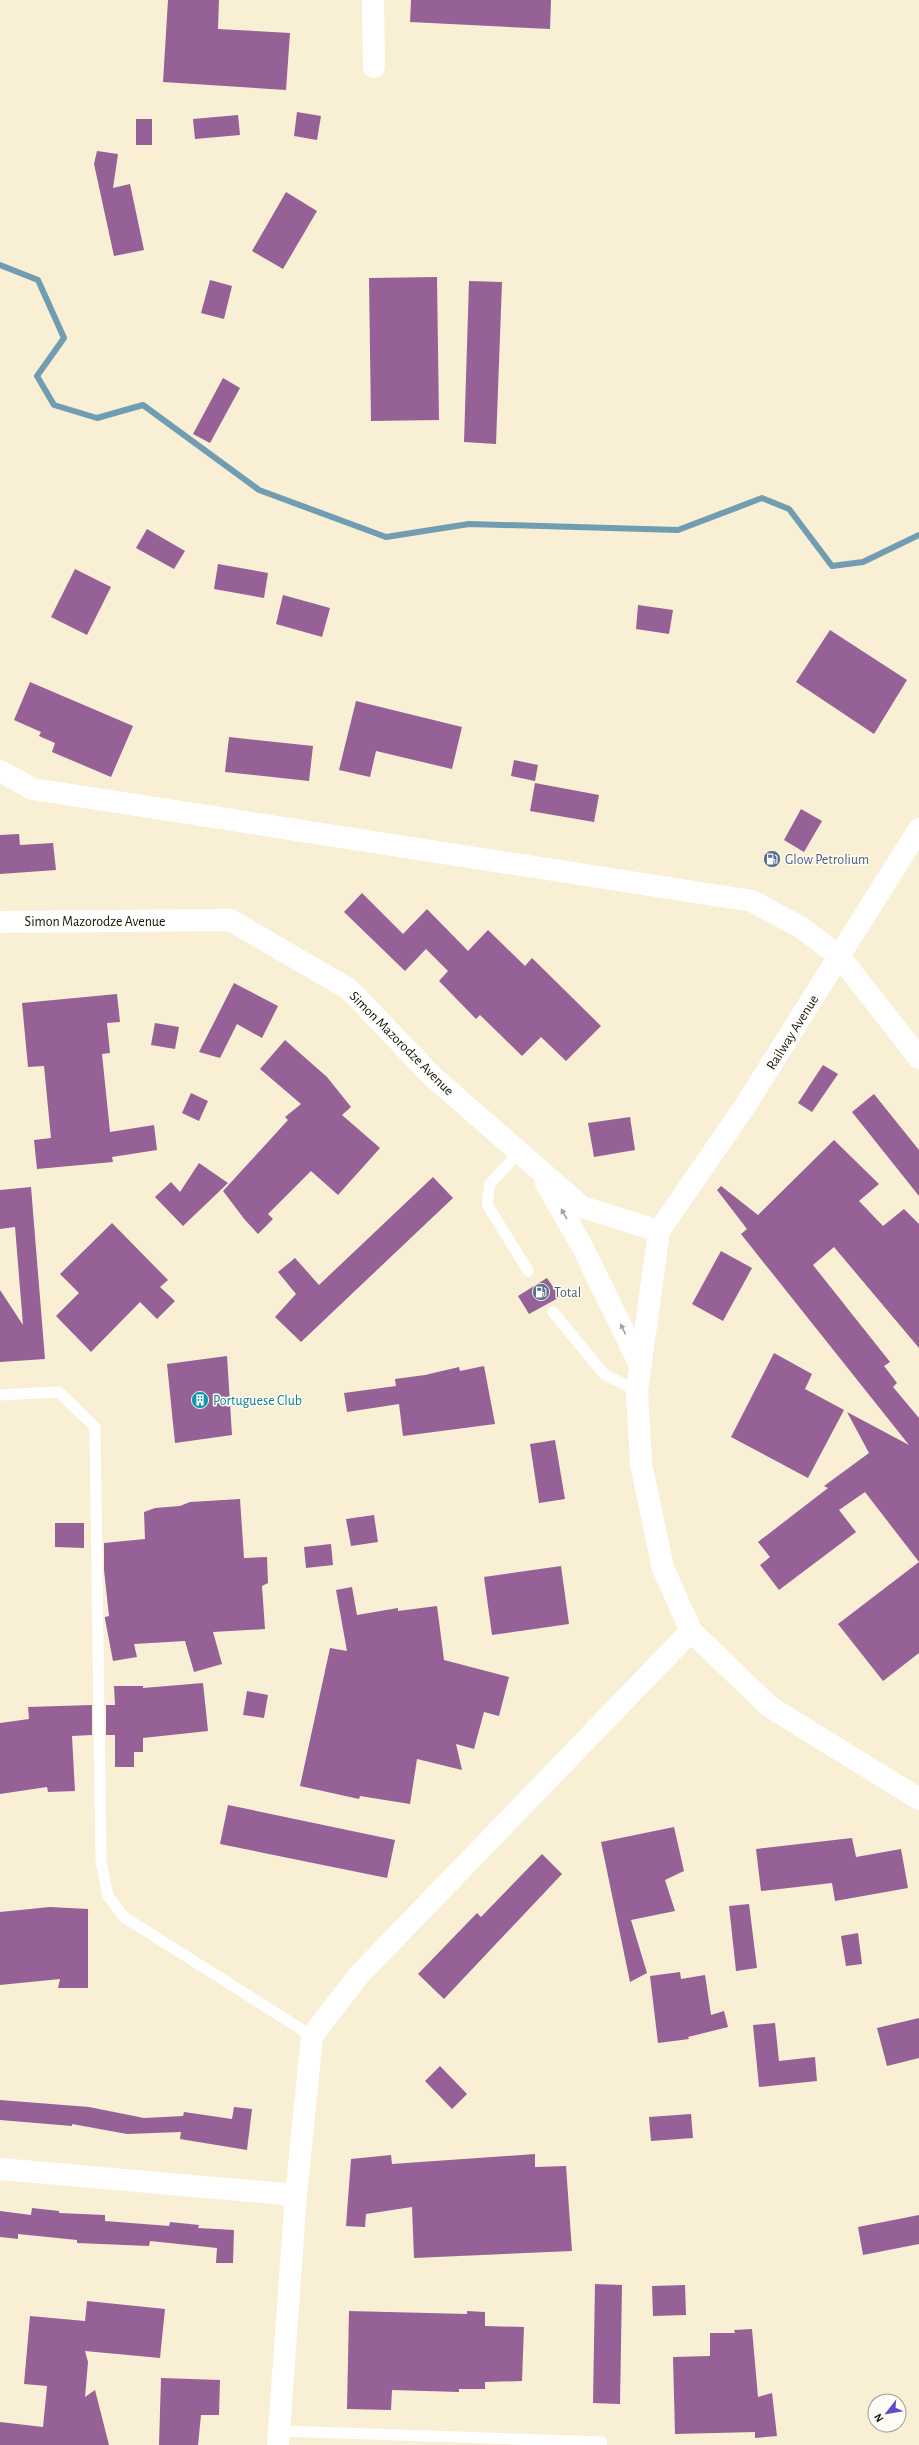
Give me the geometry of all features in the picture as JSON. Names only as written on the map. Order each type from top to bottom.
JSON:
[{"type":"street","points":[[373,0],[374,67]]},
{"type":"street","points":[[0,771],[33,789],[752,901],[802,928],[839,956],[919,1058]]},
{"type":"street","name":"Railway Avenue","points":[[659,1231],[745,1106],[919,829]]},
{"type":"street","name":"Simon Mazorodze Avenue","points":[[0,922],[230,920],[349,989],[432,1076],[582,1207],[659,1231]]},
{"type":"street","points":[[539,1171],[582,1246],[640,1364]]},
{"type":"street","points":[[659,1231],[637,1391],[641,1464],[662,1568],[691,1631],[770,1707],[919,1799]]},
{"type":"street","points":[[278,2438],[296,2195],[312,2036],[359,1975],[691,1631]]},
{"type":"street","points":[[0,2169],[296,2195]]},
{"type":"lane","points":[[519,1152],[490,1184],[487,1204],[528,1272]]},
{"type":"lane","points":[[553,1312],[604,1374],[637,1391]]},
{"type":"lane","points":[[0,1395],[59,1392],[95,1427],[101,1862],[108,1896],[124,1917],[312,2036]]},
{"type":"lane","points":[[278,2438],[602,2442]]},
{"type":"building","points":[[168,0],[219,0],[218,29],[290,33],[286,90],[163,82]]},
{"type":"building","points":[[411,0],[551,0],[550,29],[410,22]]},
{"type":"building","points":[[297,112],[321,116],[317,140],[294,136]]},
{"type":"building","points":[[238,115],[240,135],[195,139],[193,119]]},
{"type":"building","points":[[136,119],[152,119],[152,145],[136,145]]},
{"type":"building","points":[[97,151],[118,154],[113,188],[130,184],[144,250],[114,256],[94,164]]},
{"type":"building","points":[[286,192],[317,211],[283,269],[252,251]]},
{"type":"building","points":[[437,277],[439,420],[371,421],[369,278]]},
{"type":"building","points":[[210,280],[232,286],[224,319],[201,313]]},
{"type":"building","points":[[469,281],[502,282],[496,444],[464,442]]},
{"type":"building","points":[[223,378],[240,388],[210,443],[193,434]]},
{"type":"building","points":[[147,529],[185,551],[174,569],[136,548]]},
{"type":"building","points":[[218,564],[268,573],[264,598],[214,589]]},
{"type":"building","points":[[75,569],[111,587],[87,635],[51,617]]},
{"type":"building","points":[[283,595],[330,608],[322,637],[276,624]]},
{"type":"building","points":[[638,605],[673,610],[669,634],[636,629]]},
{"type":"building","points":[[830,630],[907,680],[874,734],[796,682]]},
{"type":"building","points":[[30,682],[133,726],[111,777],[52,752],[55,743],[39,736],[41,732],[14,720]]},
{"type":"building","points":[[356,701],[462,727],[452,769],[376,751],[370,777],[339,770]]},
{"type":"building","points":[[229,737],[313,746],[309,781],[225,772]]},
{"type":"building","points":[[514,760],[538,765],[535,781],[511,776]]},
{"type":"building","points":[[535,783],[599,795],[594,822],[530,811]]},
{"type":"building","points":[[801,809],[822,821],[804,852],[784,840]]},
{"type":"building","points":[[19,834],[20,845],[53,843],[56,870],[0,874],[0,835]]},
{"type":"building","points":[[362,893],[403,934],[427,909],[468,951],[488,930],[525,966],[532,958],[601,1026],[566,1061],[541,1037],[522,1056],[480,1015],[476,1019],[439,981],[448,971],[426,949],[405,971],[344,912]]},
{"type":"building","points":[[234,983],[278,1006],[262,1038],[237,1024],[220,1058],[199,1052]]},
{"type":"building","points":[[117,994],[120,1022],[107,1023],[110,1053],[102,1054],[110,1132],[154,1125],[157,1150],[112,1157],[113,1162],[37,1169],[34,1140],[51,1138],[44,1066],[28,1067],[22,1003]]},
{"type":"building","points":[[155,1023],[179,1027],[175,1049],[151,1045]]},
{"type":"building","points":[[285,1040],[327,1077],[351,1107],[342,1115],[380,1148],[338,1195],[311,1171],[268,1214],[273,1219],[258,1234],[245,1220],[223,1191],[288,1120],[285,1117],[301,1104],[260,1069]]},
{"type":"building","points":[[823,1065],[838,1074],[812,1112],[798,1103]]},
{"type":"building","points":[[191,1093],[208,1101],[199,1121],[182,1113]]},
{"type":"building","points":[[874,1094],[919,1150],[919,1196],[852,1112]]},
{"type":"building","points":[[630,1117],[635,1150],[594,1157],[588,1123]]},
{"type":"building","points":[[834,1140],[879,1184],[859,1201],[883,1226],[904,1209],[919,1224],[919,1348],[834,1247],[813,1265],[890,1362],[884,1366],[897,1383],[893,1387],[919,1418],[919,1562],[865,1492],[839,1510],[856,1532],[779,1590],[760,1565],[770,1557],[758,1542],[828,1488],[824,1486],[869,1453],[847,1412],[909,1445],[741,1234],[747,1229],[717,1190],[721,1186],[758,1215]]},
{"type":"building","points":[[199,1163],[228,1183],[183,1226],[155,1197],[171,1182],[180,1192]]},
{"type":"building","points":[[433,1177],[453,1198],[301,1342],[275,1317],[296,1294],[278,1272],[295,1258],[319,1285]]},
{"type":"building","points":[[31,1187],[45,1359],[0,1362],[0,1290],[23,1325],[15,1227],[0,1229],[0,1190]]},
{"type":"building","points":[[112,1223],[168,1280],[160,1287],[175,1301],[157,1319],[140,1302],[91,1352],[56,1316],[79,1293],[60,1274]]},
{"type":"building","points":[[721,1251],[752,1268],[723,1321],[692,1304]]},
{"type":"building","name":"Total","points":[[547,1278],[560,1297],[529,1314],[518,1296]]},
{"type":"building","points":[[774,1353],[812,1374],[805,1389],[844,1410],[808,1478],[731,1437]]},
{"type":"building","name":"Portuguese Club","points":[[227,1356],[232,1435],[175,1443],[167,1364]]},
{"type":"building","points":[[484,1366],[495,1424],[403,1436],[399,1404],[347,1412],[344,1393],[396,1386],[395,1379],[425,1375],[459,1367],[460,1371]]},
{"type":"building","points":[[555,1440],[565,1499],[539,1503],[530,1444]]},
{"type":"building","points":[[240,1499],[244,1558],[267,1557],[268,1583],[262,1586],[265,1629],[213,1632],[222,1664],[194,1672],[185,1641],[134,1644],[137,1657],[113,1661],[105,1619],[105,1617],[109,1616],[104,1570],[104,1543],[145,1539],[144,1512],[155,1508],[180,1506],[190,1502]]},
{"type":"building","points":[[374,1515],[378,1542],[351,1546],[346,1519]]},
{"type":"building","points":[[55,1523],[84,1523],[84,1548],[55,1547]]},
{"type":"building","points":[[331,1544],[333,1565],[306,1568],[304,1547]]},
{"type":"building","points":[[919,1562],[919,1653],[883,1681],[838,1624]]},
{"type":"building","points":[[561,1566],[569,1624],[492,1635],[484,1577]]},
{"type":"building","points":[[352,1587],[357,1615],[398,1608],[398,1611],[437,1606],[444,1660],[509,1677],[499,1716],[484,1712],[474,1749],[456,1744],[462,1770],[417,1759],[410,1804],[360,1796],[359,1799],[300,1786],[330,1648],[347,1651],[336,1590]]},
{"type":"building","points":[[203,1683],[208,1731],[143,1738],[143,1752],[134,1752],[134,1767],[115,1767],[115,1735],[106,1735],[106,1705],[115,1705],[114,1686],[143,1686],[143,1688]]},
{"type":"building","points":[[247,1691],[268,1695],[264,1718],[243,1715]]},
{"type":"building","points":[[92,1705],[92,1735],[72,1736],[75,1791],[48,1792],[47,1787],[0,1794],[0,1723],[29,1719],[28,1707]]},
{"type":"building","points":[[228,1805],[395,1840],[387,1878],[220,1844]]},
{"type":"building","points":[[674,1827],[684,1871],[665,1880],[675,1911],[631,1920],[647,1973],[630,1982],[601,1842]]},
{"type":"building","points":[[852,1838],[856,1857],[901,1849],[908,1888],[835,1901],[832,1883],[761,1891],[756,1849]]},
{"type":"building","points":[[542,1854],[562,1874],[444,1999],[418,1974],[477,1913],[481,1917]]},
{"type":"building","points":[[749,1904],[757,1968],[736,1971],[729,1906]]},
{"type":"building","points":[[50,1907],[88,1909],[88,1988],[58,1988],[60,1979],[0,1985],[0,1912]]},
{"type":"building","points":[[858,1933],[862,1964],[846,1966],[841,1936]]},
{"type":"building","points":[[680,1972],[681,1979],[705,1975],[711,2015],[724,2011],[728,2027],[688,2037],[689,2039],[658,2043],[650,1976]]},
{"type":"building","points":[[919,2018],[919,2058],[887,2066],[877,2028]]},
{"type":"building","points":[[775,2023],[779,2061],[815,2057],[817,2081],[759,2087],[753,2025]]},
{"type":"building","points":[[440,2066],[467,2094],[452,2109],[425,2081]]},
{"type":"building","points":[[0,2100],[89,2107],[144,2118],[183,2116],[184,2112],[232,2119],[234,2107],[252,2109],[247,2150],[180,2139],[181,2132],[127,2134],[72,2124],[72,2126],[0,2120]]},
{"type":"building","points":[[691,2114],[693,2138],[651,2141],[649,2117]]},
{"type":"building","points":[[535,2154],[535,2167],[566,2166],[572,2251],[414,2258],[412,2207],[366,2214],[365,2227],[346,2226],[351,2159],[391,2155],[392,2164]]},
{"type":"building","points":[[32,2208],[59,2211],[59,2213],[105,2215],[105,2221],[169,2226],[170,2222],[199,2225],[198,2228],[234,2230],[233,2263],[216,2263],[217,2248],[150,2241],[149,2246],[77,2243],[77,2240],[18,2234],[18,2239],[0,2237],[0,2211],[31,2215]]},
{"type":"building","points":[[919,2215],[919,2244],[863,2255],[858,2227]]},
{"type":"building","points":[[595,2284],[622,2285],[620,2404],[593,2403]]},
{"type":"building","points":[[685,2285],[686,2315],[653,2316],[652,2286]]},
{"type":"building","points":[[87,2301],[165,2309],[160,2358],[85,2351],[88,2362],[85,2397],[95,2390],[109,2445],[0,2445],[0,2422],[43,2427],[47,2386],[24,2384],[30,2316],[85,2321]]},
{"type":"building","points":[[349,2311],[467,2314],[467,2311],[485,2312],[485,2326],[524,2327],[522,2381],[485,2382],[485,2389],[459,2389],[459,2392],[392,2390],[391,2410],[347,2409]]},
{"type":"building","points":[[752,2329],[758,2397],[772,2393],[777,2436],[755,2438],[755,2432],[675,2434],[673,2357],[710,2356],[710,2333],[735,2333],[734,2330]]},
{"type":"building","points":[[161,2378],[220,2380],[219,2415],[201,2415],[198,2445],[159,2445]]},
{"type":"waterway","points":[[0,265],[38,280],[64,338],[37,376],[54,405],[97,418],[143,405],[259,490],[386,537],[469,524],[678,530],[762,498],[789,509],[832,566],[863,562],[919,535]]},
{"type":"place","name":"Glow Petrolium","points":[[772,859]]},
{"type":"place","name":"Total","points":[[541,1292]]},
{"type":"place","name":"Portuguese Club","points":[[200,1400]]}]
